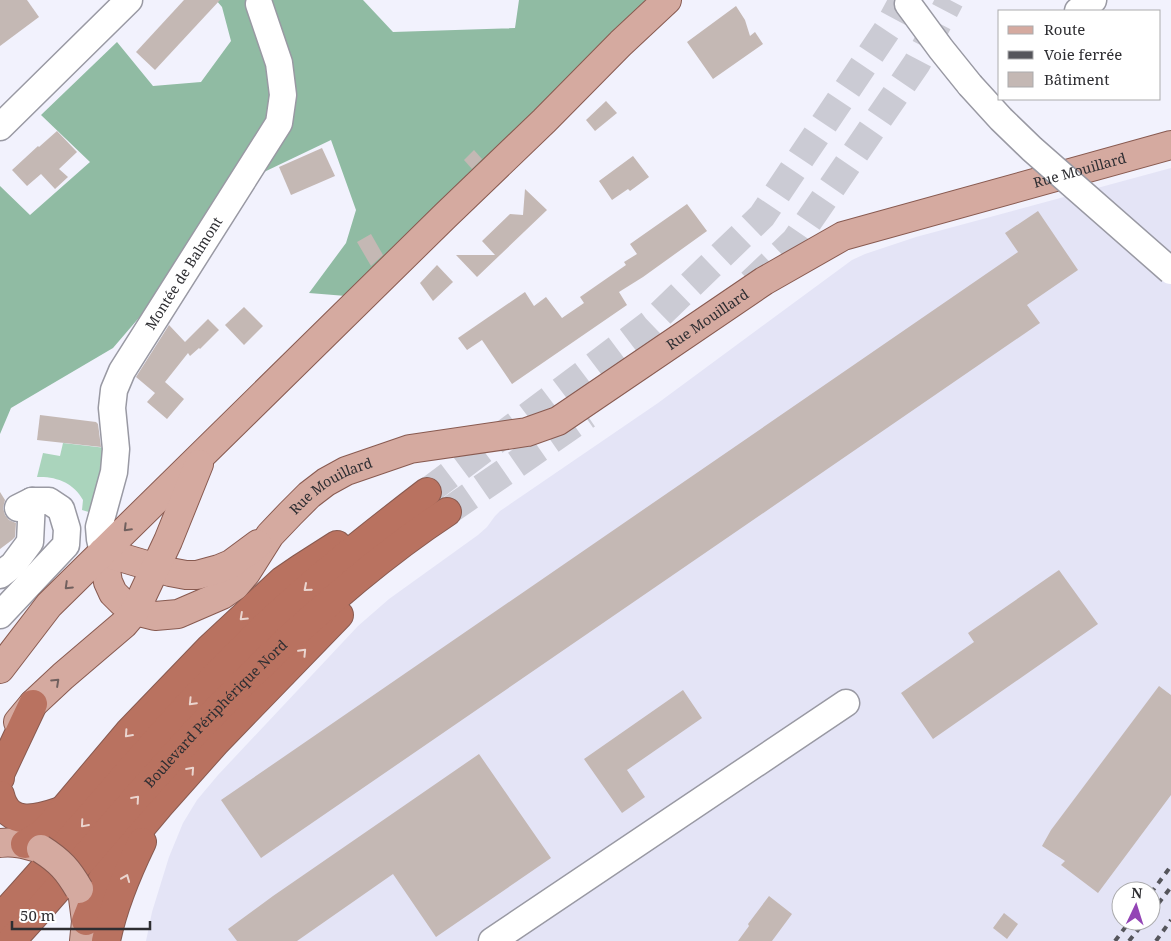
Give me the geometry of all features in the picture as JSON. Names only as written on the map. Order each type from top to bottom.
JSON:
[{"type":"highway","name":"Boulevard Périphérique Nord","points":[[0,918],[167,728],[244,648],[298,596],[352,550],[427,492],[366,526],[282,581],[210,648],[129,732],[61,811]]},
{"type":"highway","name":"Boulevard Périphérique Nord","points":[[11,941],[160,770],[259,666],[338,595],[421,529],[447,512]]},
{"type":"highway","points":[[85,931],[100,886],[110,865],[159,806],[216,742],[421,529]]},
{"type":"highway","points":[[0,778],[0,774],[32,704]]},
{"type":"highway","points":[[0,795],[7,809],[12,814],[24,819],[35,819],[61,811]]},
{"type":"highway","points":[[106,941],[122,887],[159,806]]},
{"type":"highway","points":[[14,843],[40,835],[61,811]]},
{"type":"main road","points":[[0,668],[49,605],[667,0]]},
{"type":"main road","name":"Rue Mouillard","points":[[135,612],[155,616],[178,614],[222,595],[235,586],[246,573],[270,535],[291,512],[326,482],[346,471],[410,449],[526,432],[558,420],[764,281],[843,236],[1171,146]]},
{"type":"main road","points":[[0,744],[32,704],[124,624],[135,612],[168,541],[203,453]]},
{"type":"main road","name":"Rue Mouillard","points":[[96,559],[156,568],[186,575],[197,575],[231,564],[270,535]]},
{"type":"main road","points":[[168,541],[177,552],[189,560],[203,566],[219,569]]},
{"type":"main road","points":[[96,559],[113,593],[135,612]]},
{"type":"main road","points":[[14,843],[52,856],[72,876],[83,897],[85,931]]},
{"type":"street","points":[[0,128],[129,0]]},
{"type":"street","points":[[1079,10],[1092,0]]},
{"type":"street","name":"Montée de Balmont","points":[[96,559],[100,539],[99,526],[114,472],[116,449],[112,408],[114,390],[122,371],[279,123],[283,96],[279,63],[259,4]]},
{"type":"street","points":[[908,4],[970,85],[1001,119],[1032,149],[1171,271]]},
{"type":"street","points":[[0,575],[13,565],[30,542],[25,504],[49,501],[61,509],[67,529],[66,545],[0,615]]},
{"type":"street","points":[[66,545],[96,559]]},
{"type":"street","points":[[492,941],[846,703]]},
{"type":"shaded area","points":[[1171,168],[1171,941],[146,941],[152,912],[169,857],[183,823],[197,800],[218,775],[358,626],[389,599],[478,535],[500,511],[658,403],[852,260],[916,237]]},
{"type":"green space","points":[[216,0],[363,0],[393,32],[515,28],[519,0],[650,0],[346,296],[309,293],[346,243],[356,210],[331,140],[264,172],[113,348],[11,408],[0,434],[0,186],[30,215],[90,162],[41,115],[117,42],[153,86],[201,82],[231,41],[222,7]]},
{"type":"green space","points":[[63,443],[106,448],[92,513],[82,510],[83,500],[70,485],[58,479],[37,477],[43,453],[60,456]]},
{"type":"building","points":[[0,0],[27,0],[39,17],[0,46]]},
{"type":"building","points":[[184,0],[220,0],[155,70],[136,52]]},
{"type":"building","points":[[736,6],[745,20],[750,36],[755,32],[763,44],[713,79],[687,42]]},
{"type":"building","points":[[606,101],[617,113],[595,131],[586,120]]},
{"type":"building","points":[[57,131],[77,152],[59,169],[68,177],[55,189],[41,174],[27,186],[12,170]]},
{"type":"building","points":[[322,148],[335,176],[291,195],[279,167]]},
{"type":"building","points":[[474,150],[482,159],[472,169],[464,160]]},
{"type":"building","points":[[633,156],[649,177],[630,191],[628,189],[612,200],[599,181]]},
{"type":"building","points":[[525,189],[547,210],[477,277],[456,255],[495,255],[482,241],[510,214],[523,215]]},
{"type":"building","points":[[687,204],[707,231],[619,292],[627,305],[512,384],[482,340],[467,350],[458,338],[525,292],[534,306],[546,297],[562,318],[584,303],[580,297],[626,265],[624,262],[637,254],[630,244]]},
{"type":"building","points":[[1038,211],[1078,270],[1027,305],[1040,323],[261,858],[221,800],[1018,252],[1005,233]]},
{"type":"building","points":[[371,234],[383,255],[371,266],[357,242]]},
{"type":"building","points":[[437,265],[453,282],[433,301],[420,283]]},
{"type":"building","points":[[244,307],[263,326],[244,345],[225,325]]},
{"type":"building","points":[[208,319],[219,330],[200,349],[190,356],[188,353],[165,382],[184,399],[167,419],[147,402],[155,393],[136,377],[169,325],[185,342]]},
{"type":"building","points":[[40,415],[96,422],[98,424],[101,447],[37,440]]},
{"type":"building","points":[[0,492],[5,500],[3,508],[5,515],[9,520],[16,523],[15,537],[0,549]]},
{"type":"building","points":[[1059,570],[1098,624],[933,739],[901,693],[974,642],[968,633]]},
{"type":"building","points":[[1159,686],[1171,695],[1171,795],[1098,893],[1061,865],[1065,861],[1042,846],[1051,830]]},
{"type":"building","points":[[683,690],[702,718],[627,770],[645,797],[622,813],[584,759]]},
{"type":"building","points":[[479,754],[551,858],[436,937],[393,874],[297,941],[237,941],[228,929],[273,896]]},
{"type":"building","points":[[769,896],[792,914],[772,941],[738,941],[749,926],[748,924]]},
{"type":"building","points":[[1004,913],[1018,924],[1007,939],[993,928]]},
{"type":"tunnel","points":[[427,492],[650,324],[762,216],[887,30],[903,0]]},
{"type":"tunnel","points":[[751,283],[795,241],[917,63],[950,0]]},
{"type":"tunnel","points":[[447,512],[587,415]]},
{"type":"railway","points":[[1160,881],[1171,866]]},
{"type":"railway","points":[[1161,900],[1171,887]]},
{"type":"railway","points":[[1156,941],[1171,920]]},
{"type":"railway","points":[[1115,941],[1122,931]]},
{"type":"railway","points":[[1129,941],[1137,931]]}]
